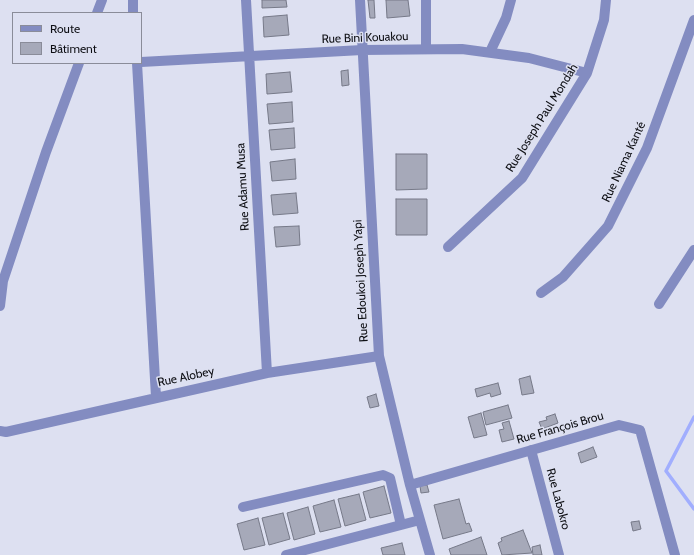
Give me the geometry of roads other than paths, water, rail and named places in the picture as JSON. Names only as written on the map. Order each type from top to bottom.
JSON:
[{"type":"street","points":[[97,12],[102,0]]},
{"type":"street","points":[[133,0],[134,12]]},
{"type":"street","name":"Rue Adamu Musa","points":[[246,0],[267,373]]},
{"type":"street","name":"Rue Edoukoi Joseph Yapi","points":[[360,0],[378,356],[410,485],[430,555]]},
{"type":"street","points":[[426,0],[426,49]]},
{"type":"street","points":[[490,52],[506,18],[511,0]]},
{"type":"street","name":"Rue Joseph Paul Mondah","points":[[448,247],[522,178],[587,73],[604,20],[606,0]]},
{"type":"street","name":"Rue Niama Kanté","points":[[541,293],[562,277],[608,226],[647,148],[694,20]]},
{"type":"street","name":"Rue Bini Kouakou","points":[[142,62],[362,50],[462,49],[529,58],[587,73]]},
{"type":"street","points":[[0,306],[3,281],[46,152],[79,64]]},
{"type":"street","points":[[137,64],[156,397]]},
{"type":"street","points":[[659,304],[694,250]]},
{"type":"street","name":"Rue Alobey","points":[[0,431],[6,432],[267,373],[378,356]]},
{"type":"street","name":"Rue François Brou","points":[[410,485],[619,425],[640,430],[675,555]]},
{"type":"street","name":"Rue Labokro","points":[[531,450],[559,555]]},
{"type":"street","points":[[243,507],[383,475],[390,478],[401,525]]},
{"type":"street","points":[[286,555],[420,520]]},
{"type":"waterway","points":[[694,417],[666,471],[694,509]]}]
